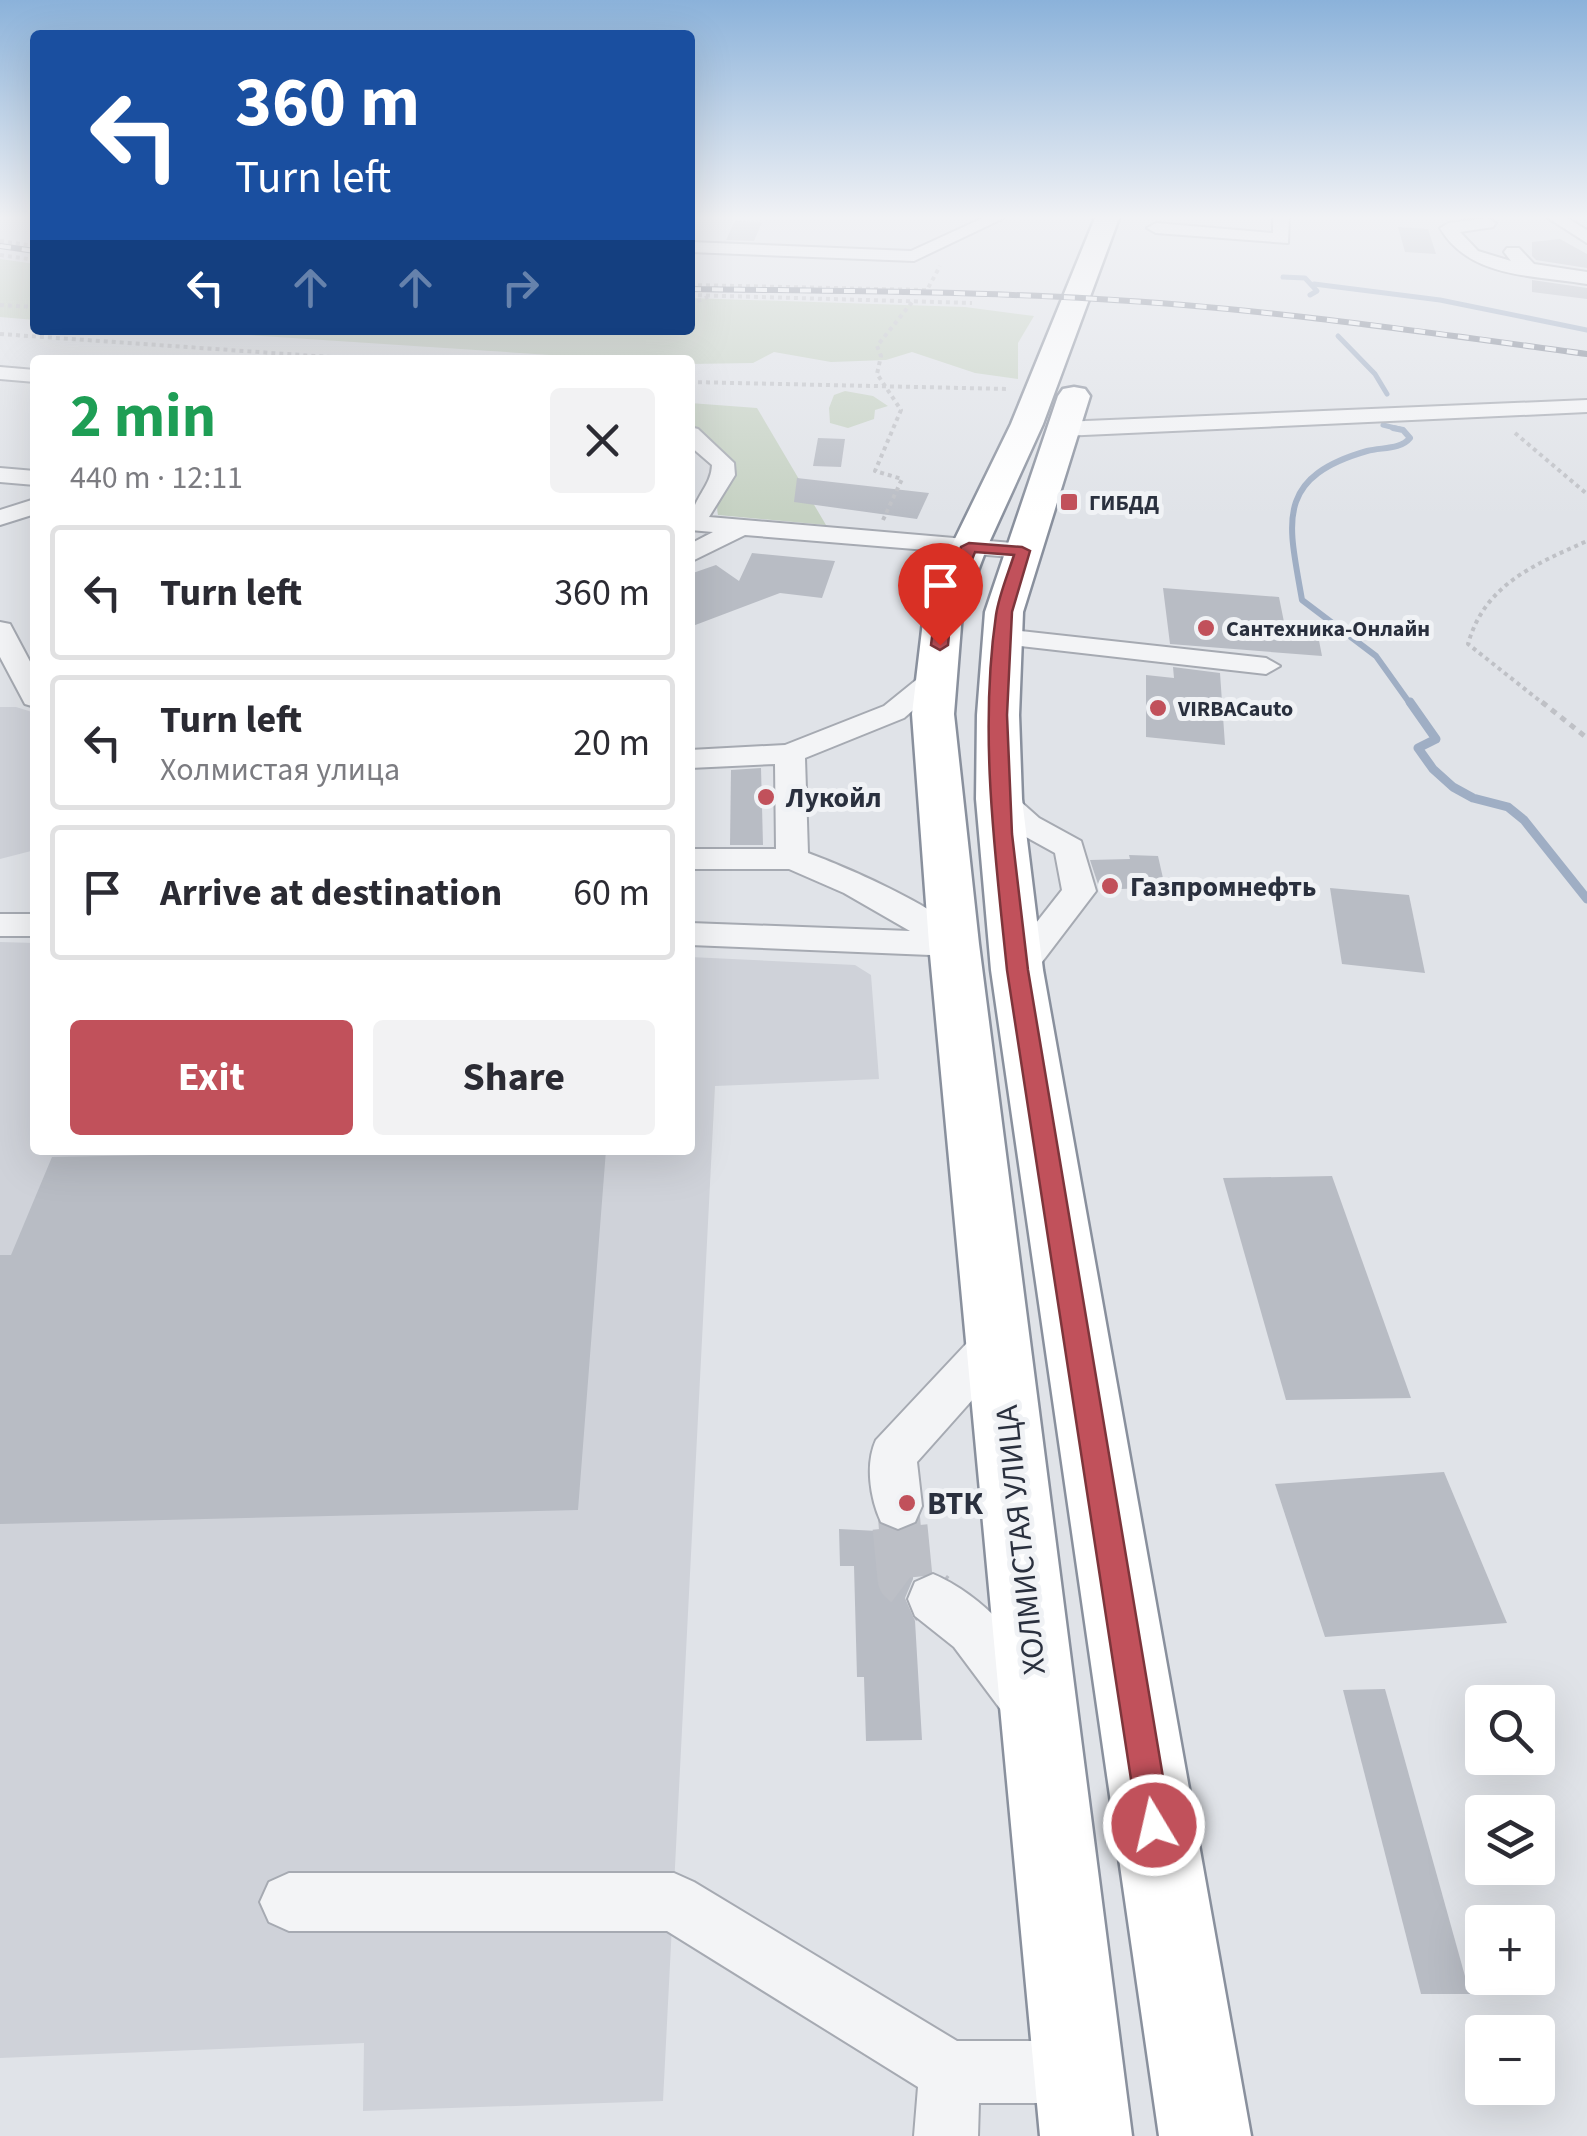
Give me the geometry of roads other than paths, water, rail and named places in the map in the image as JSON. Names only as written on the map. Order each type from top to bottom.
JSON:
[{"type":"highway","name":"ХОЛМИСТАЯ УЛИЦА","points":[[1084,318],[996,549],[943,613],[933,714],[954,944],[1086,2136]]},
{"type":"highway","name":"ХОЛМИСТАЯ УЛИЦА","points":[[996,549],[1004,612],[999,799],[1017,970],[1204,2136]]},
{"type":"street","points":[[0,373],[30,376]]},
{"type":"street","points":[[1052,409],[1480,411],[1587,406]]},
{"type":"street","points":[[695,438],[723,463],[706,527],[996,549]]},
{"type":"street","points":[[0,474],[30,477]]},
{"type":"street","points":[[0,518],[30,508]]},
{"type":"street","points":[[0,630],[30,688]]},
{"type":"street","points":[[1003,637],[1266,666]]},
{"type":"street","points":[[695,758],[790,754],[894,712],[936,678]]},
{"type":"street","points":[[790,754],[792,859]]},
{"type":"street","points":[[695,858],[792,859],[836,874],[910,914],[954,944]]},
{"type":"street","points":[[0,924],[30,925]]},
{"type":"street","points":[[695,934],[954,944]]},
{"type":"street","points":[[898,1506],[894,1454],[998,1340]]},
{"type":"street","points":[[934,1599],[972,1629],[1040,1718]]},
{"type":"street","points":[[289,1902],[674,1902],[950,2072],[1079,2072]]},
{"type":"street","points":[[946,2136],[950,2072]]},
{"type":"waterway","points":[[1527,318],[1587,330]]},
{"type":"waterway","points":[[1338,336],[1375,374],[1387,394]]},
{"type":"waterway","points":[[1383,425],[1403,430]]},
{"type":"waterway","points":[[1393,428],[1403,430]]},
{"type":"waterway","points":[[1403,430],[1410,438],[1406,442],[1367,451],[1315,475],[1294,507],[1292,527],[1302,600],[1376,656],[1411,705]]},
{"type":"waterway","points":[[1410,702],[1436,739],[1418,748],[1433,769],[1453,787],[1473,798],[1508,807],[1524,820],[1587,899]]},
{"type":"tunnel","points":[[898,1506],[900,1529]]},
{"type":"tunnel","points":[[900,1527],[905,1578],[933,1599]]},
{"type":"railway","points":[[1305,318],[1587,354]]},
{"type":"place","name":"ГИБДД","points":[[1069,502]]},
{"type":"place","name":"Сантехника-Онлайн","points":[[1206,628]]},
{"type":"place","name":"VIRBACauto","points":[[1158,708]]},
{"type":"place","name":"Лукойл","points":[[766,797]]},
{"type":"place","name":"Газпромнефть","points":[[1110,886]]},
{"type":"place","name":"ВТК","points":[[907,1503]]}]
